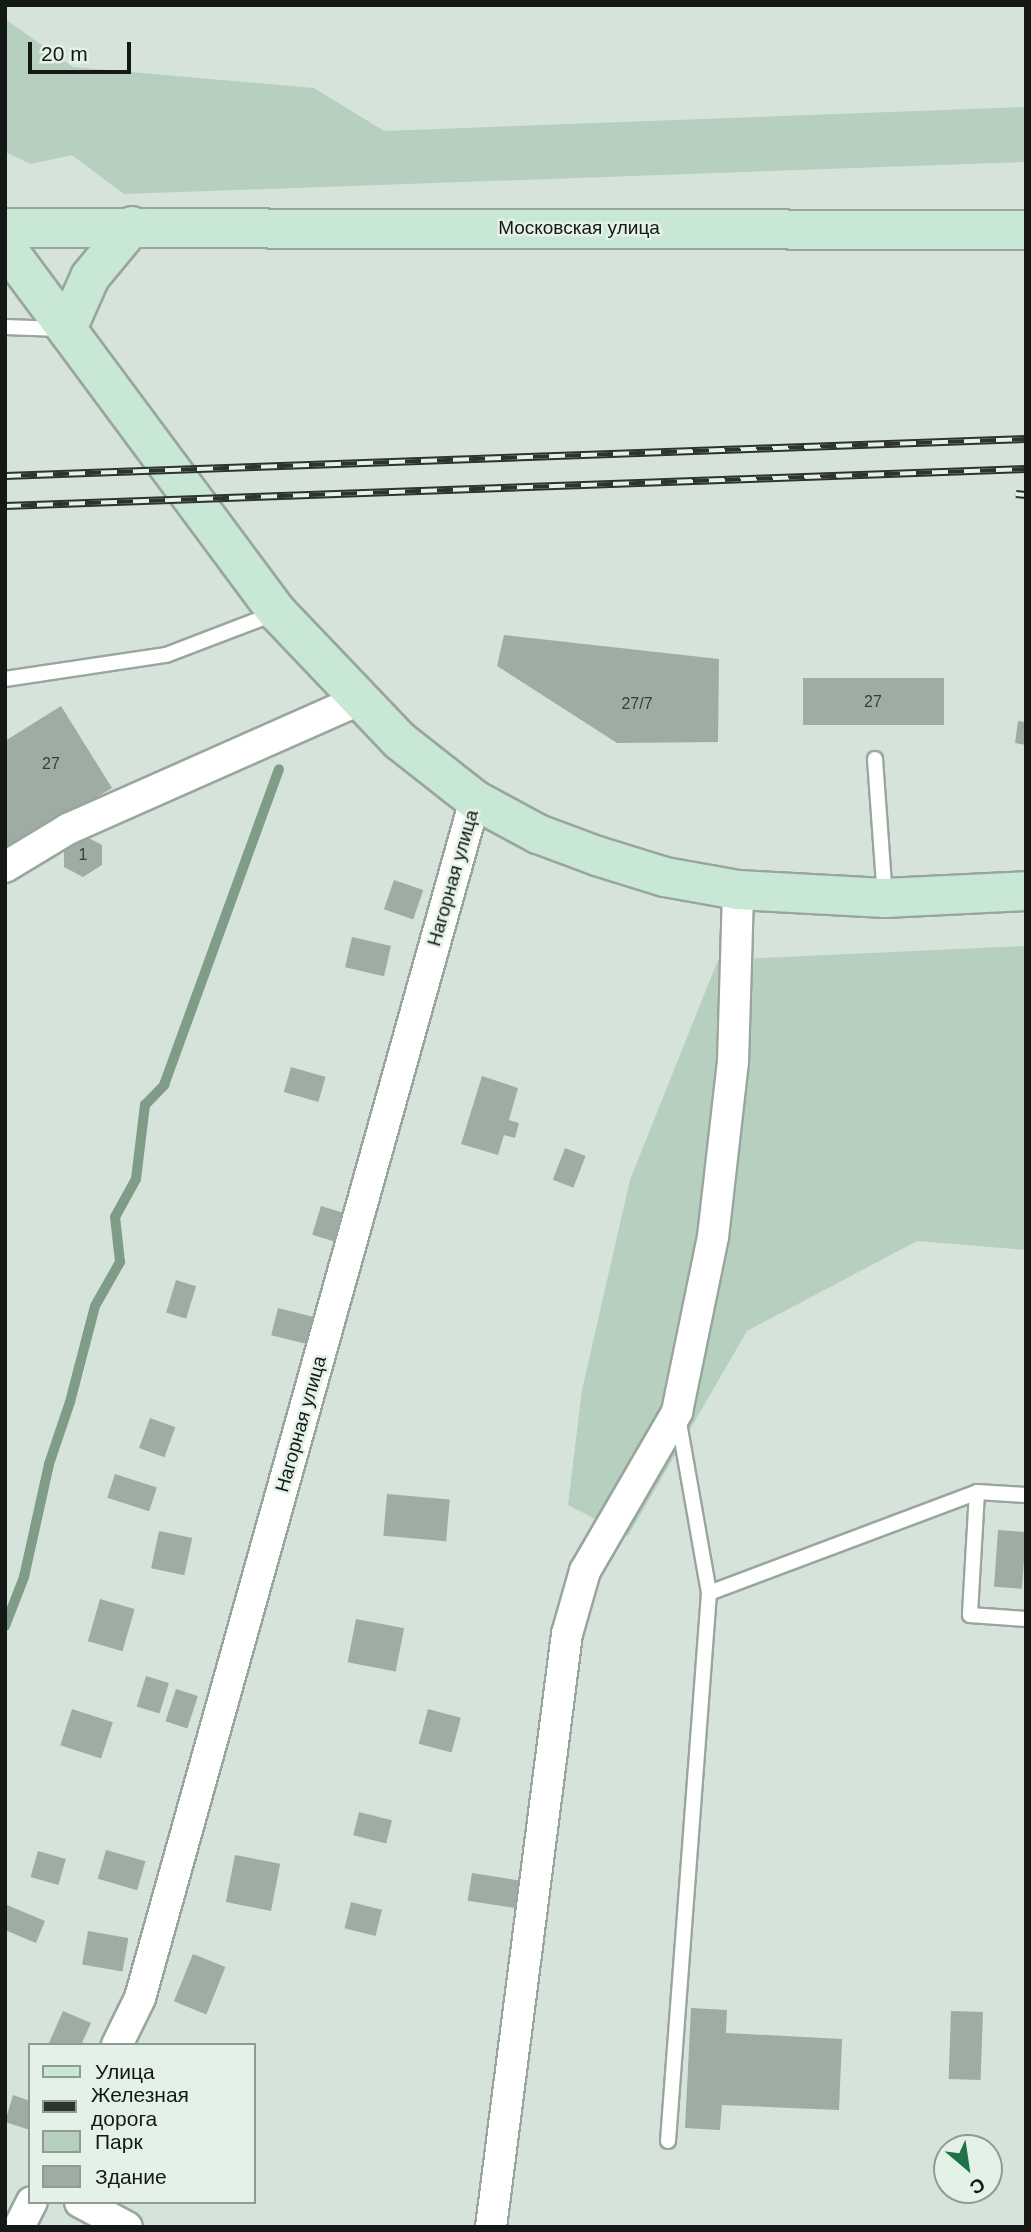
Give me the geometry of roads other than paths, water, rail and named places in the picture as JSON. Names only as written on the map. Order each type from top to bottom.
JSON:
[{"type":"main road","name":"Московская улица","points":[[5,228],[132,226],[1026,230]]},
{"type":"main road","points":[[66,329],[90,277],[132,226]]},
{"type":"main road","points":[[5,246],[277,612],[400,741],[475,800],[537,834],[597,856],[665,877],[738,890],[885,898],[1026,891]]},
{"type":"street","points":[[5,867],[68,829],[359,700]]},
{"type":"street","name":"Нагорная улица","points":[[118,2043],[141,1998],[475,800]]},
{"type":"street","points":[[491,2227],[568,1634],[585,1571],[677,1412],[715,1223],[733,1062],[738,890]]},
{"type":"street","points":[[19,2227],[31,2204]]},
{"type":"street","points":[[83,2204],[127,2227]]},
{"type":"lane","points":[[5,327],[66,329]]},
{"type":"lane","points":[[5,679],[166,654],[277,612]]},
{"type":"lane","points":[[875,759],[885,898]]},
{"type":"lane","points":[[668,2141],[709,1592],[677,1412]]},
{"type":"lane","points":[[709,1592],[978,1492],[1026,1495]]},
{"type":"lane","points":[[978,1492],[970,1615],[1026,1619]]},
{"type":"waterway","points":[[5,1626],[24,1577],[49,1464],[70,1402],[95,1306],[120,1262],[115,1217],[136,1179],[145,1105],[164,1085],[279,769]]},
{"type":"railway","points":[[5,476],[1026,439]]},
{"type":"railway","points":[[5,506],[1026,469]]},
{"type":"railway","points":[[1016,494],[1026,495]]}]
